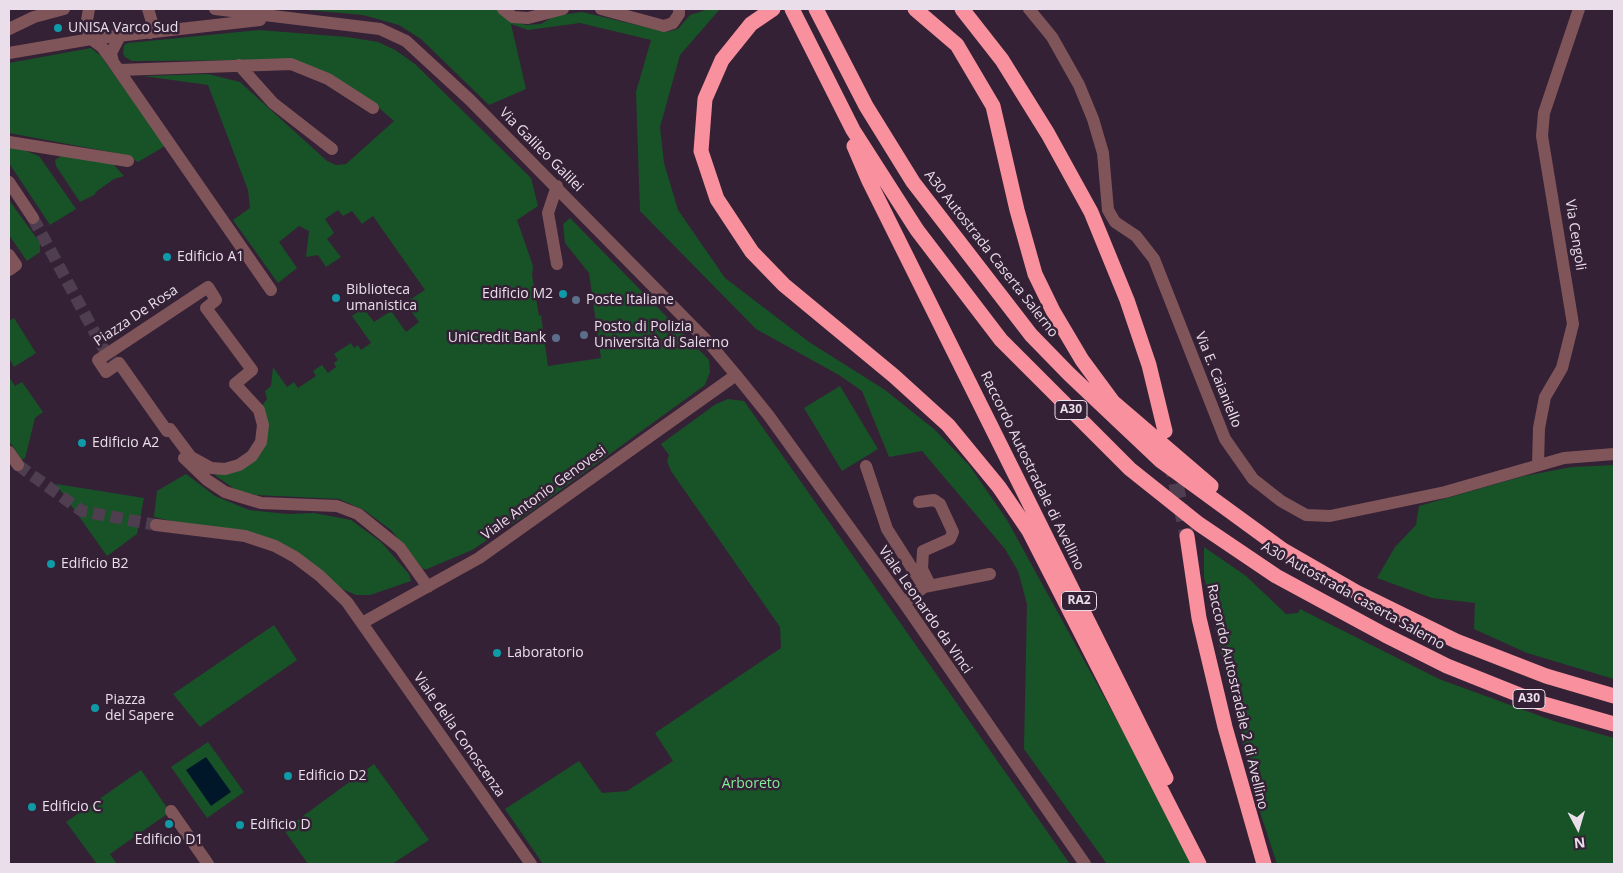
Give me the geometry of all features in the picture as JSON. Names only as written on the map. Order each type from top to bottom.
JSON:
[{"type":"highway","points":[[773,9],[752,24],[722,60],[705,99],[701,151],[717,199],[752,252],[784,285],[894,376],[948,425],[999,486],[1029,531],[1199,864]]},
{"type":"highway","name":"A30 Autostrada Caserta Salerno","points":[[792,9],[837,101],[881,176],[917,230],[1001,340],[1130,468],[1199,524],[1276,576],[1385,635],[1447,666],[1537,702],[1614,724]]},
{"type":"highway","name":"A30 Autostrada Caserta Salerno","points":[[816,9],[866,106],[913,182],[1032,335],[1069,374],[1161,461],[1259,534],[1302,562],[1395,612],[1456,641],[1546,676],[1614,696]]},
{"type":"highway","points":[[916,9],[957,45],[993,106],[1017,210],[1035,274],[1053,311],[1082,360],[1113,402],[1166,450],[1250,517],[1259,534]]},
{"type":"highway","points":[[962,9],[1002,60],[1048,134],[1091,212],[1127,300],[1150,364],[1165,430]]},
{"type":"highway","name":"Raccordo Autostradale di Avellino","points":[[837,101],[869,181],[1209,864]]},
{"type":"highway","name":"Raccordo Autostradale 2 di Avellino","points":[[1187,536],[1206,645],[1227,736],[1264,864]]},
{"type":"street","points":[[9,29],[34,17],[64,9]]},
{"type":"street","points":[[89,9],[86,26],[91,39],[102,47],[116,66],[271,290]]},
{"type":"street","points":[[148,9],[152,22],[150,33]]},
{"type":"street","name":"Via Galileo Galilei","points":[[215,9],[285,19],[380,29],[406,41],[425,56],[557,186],[709,343],[736,375]]},
{"type":"street","points":[[503,9],[514,17],[528,18],[564,9]]},
{"type":"street","points":[[601,9],[664,26],[673,23],[679,14],[679,9]]},
{"type":"street","name":"Via E. Caianiello","points":[[1029,9],[1052,37],[1079,84],[1093,119],[1103,154],[1108,210],[1114,222],[1136,236],[1154,259],[1225,439],[1253,479],[1280,501],[1306,515],[1330,516],[1444,492],[1564,458],[1614,454]]},
{"type":"street","name":"Via Cengoli","points":[[1538,465],[1539,428],[1546,397],[1562,368],[1573,324],[1542,136],[1544,113],[1579,9]]},
{"type":"street","name":"Via Galileo Galilei","points":[[9,53],[91,39],[248,20],[285,19]]},
{"type":"street","points":[[116,66],[111,53],[120,36]]},
{"type":"street","points":[[116,66],[291,64],[328,79],[373,108]]},
{"type":"street","points":[[239,65],[273,103],[332,150]]},
{"type":"street","points":[[9,142],[128,161]]},
{"type":"street","points":[[9,182],[33,218]]},
{"type":"street","points":[[557,186],[548,213],[557,264]]},
{"type":"street","name":"Piazza De Rosa","points":[[208,286],[216,300],[206,308],[252,370],[235,384],[259,410],[263,425],[261,442],[252,456],[239,465],[225,468],[211,468],[192,457],[170,429],[167,431],[119,363],[106,372],[98,360],[205,288],[208,286]]},
{"type":"street","name":"Viale Antonio Genovesi","points":[[362,623],[478,558],[736,375]]},
{"type":"street","name":"Viale Leonardo da Vinci","points":[[736,375],[769,416],[904,603],[1085,864]]},
{"type":"street","points":[[173,442],[188,464],[225,492],[261,503],[337,506],[358,514],[400,548],[428,587]]},
{"type":"street","points":[[9,452],[18,465]]},
{"type":"street","points":[[866,466],[887,529],[927,586]]},
{"type":"street","points":[[919,502],[934,500],[940,504],[953,532],[950,539],[923,551],[922,569],[927,586]]},
{"type":"street","name":"Viale della Conoscenza","points":[[156,525],[245,536],[275,546],[296,557],[320,576],[347,602],[531,864]]},
{"type":"street","points":[[904,603],[927,586],[990,574]]},
{"type":"street","points":[[171,811],[208,864]]},
{"type":"green space","points":[[296,9],[496,9],[511,20],[526,25],[541,24],[554,16],[582,12],[666,32],[678,29],[690,15],[709,9],[720,9],[680,55],[660,127],[664,163],[678,210],[725,278],[809,342],[885,390],[934,429],[969,465],[1007,520],[1196,864],[1107,864],[1024,749],[1027,604],[1018,571],[1005,549],[922,451],[889,457],[862,391],[839,375],[756,329],[640,211],[636,92],[651,40],[580,23],[528,30],[511,24],[526,89],[489,105],[421,39],[399,25],[363,15]]},
{"type":"green space","points":[[259,30],[347,37],[378,42],[395,50],[415,64],[531,178],[538,206],[517,220],[533,266],[532,275],[539,316],[541,315],[548,366],[601,358],[589,273],[565,243],[563,224],[570,218],[709,360],[710,372],[705,385],[526,515],[472,550],[427,569],[423,569],[391,530],[364,510],[339,499],[256,495],[236,490],[216,476],[211,468],[225,469],[261,442],[259,410],[267,399],[265,391],[271,386],[273,367],[287,387],[294,382],[298,388],[316,376],[313,371],[322,365],[328,373],[336,367],[334,363],[338,360],[334,354],[351,343],[354,348],[358,345],[361,350],[371,343],[352,316],[363,308],[374,322],[391,311],[406,332],[419,322],[405,303],[425,290],[373,216],[362,224],[352,211],[343,216],[338,210],[325,219],[334,233],[327,239],[341,257],[326,267],[318,255],[306,257],[309,231],[299,226],[279,242],[297,268],[278,283],[233,220],[250,208],[248,190],[208,85],[143,76],[208,74],[240,82],[327,161],[336,165],[346,164],[394,121],[370,100],[283,60],[132,61],[125,57],[123,53],[124,45],[128,43]]},
{"type":"green space","points":[[91,48],[101,56],[165,146],[138,162],[126,155],[9,133],[9,63]]},
{"type":"green space","points":[[9,148],[21,149],[39,156],[76,209],[50,225],[9,163]]},
{"type":"green space","points":[[61,156],[112,163],[124,176],[114,179],[94,195],[80,202],[56,166],[55,160]]},
{"type":"green space","points":[[9,200],[40,243],[40,252],[27,261],[9,235]]},
{"type":"green space","points":[[14,318],[36,353],[14,367],[9,358],[9,321]]},
{"type":"green space","points":[[9,377],[15,386],[22,382],[43,412],[35,418],[25,458],[22,460],[9,441]]},
{"type":"green space","points":[[840,386],[878,449],[842,471],[804,408]]},
{"type":"green space","name":"Arboreto","points":[[728,399],[744,401],[1070,864],[543,864],[505,809],[579,761],[602,793],[627,791],[673,761],[655,733],[781,648],[780,627],[671,471],[667,461],[669,455],[661,444],[716,404]]},
{"type":"green space","points":[[1614,465],[1614,679],[1527,653],[1474,629],[1475,603],[1432,598],[1377,578],[1395,547],[1416,525],[1419,506],[1524,476],[1572,467]]},
{"type":"green space","points":[[186,474],[215,496],[249,510],[287,514],[314,513],[351,520],[381,542],[409,574],[411,581],[370,595],[356,595],[342,589],[293,549],[154,517],[157,491]]},
{"type":"green space","points":[[56,484],[144,498],[137,534],[107,556]]},
{"type":"green space","points":[[1204,547],[1246,576],[1286,614],[1298,613],[1300,609],[1439,679],[1554,721],[1614,738],[1614,864],[1277,864],[1261,815],[1225,673],[1204,577]]},
{"type":"green space","points":[[274,625],[297,660],[200,727],[173,694]]},
{"type":"green space","points":[[208,742],[244,792],[207,818],[171,767]]},
{"type":"green space","points":[[374,764],[429,840],[392,864],[308,864],[284,830]]},
{"type":"green space","points":[[141,770],[170,812],[110,854],[117,864],[97,864],[66,822]]},
{"type":"water","points":[[206,757],[231,792],[211,806],[186,770]]},
{"type":"tunnel","points":[[33,218],[102,346],[122,374]]},
{"type":"tunnel","points":[[1171,461],[1187,536]]},
{"type":"tunnel","points":[[18,465],[82,511],[156,525]]},
{"type":"place","name":"UNISA Varco Sud","points":[[58,28]]},
{"type":"place","name":"Edificio A1","points":[[167,257]]},
{"type":"place","name":"Edificio M2","points":[[563,294]]},
{"type":"place","name":"Biblioteca umanistica","points":[[336,298]]},
{"type":"place","name":"Poste Italiane","points":[[576,300]]},
{"type":"place","name":"Posto di Polizia Università di Salerno","points":[[584,335]]},
{"type":"place","name":"UniCredit Bank","points":[[556,338]]},
{"type":"place","name":"Edificio A2","points":[[82,443]]},
{"type":"place","name":"Edificio B2","points":[[51,564]]},
{"type":"place","name":"Laboratorio","points":[[497,653]]},
{"type":"place","name":"Piazza del Sapere","points":[[95,708]]},
{"type":"place","name":"Edificio D2","points":[[288,776]]},
{"type":"place","name":"Edificio C","points":[[32,807]]},
{"type":"place","name":"Edificio D1","points":[[169,824]]},
{"type":"place","name":"Edificio D","points":[[240,825]]}]
